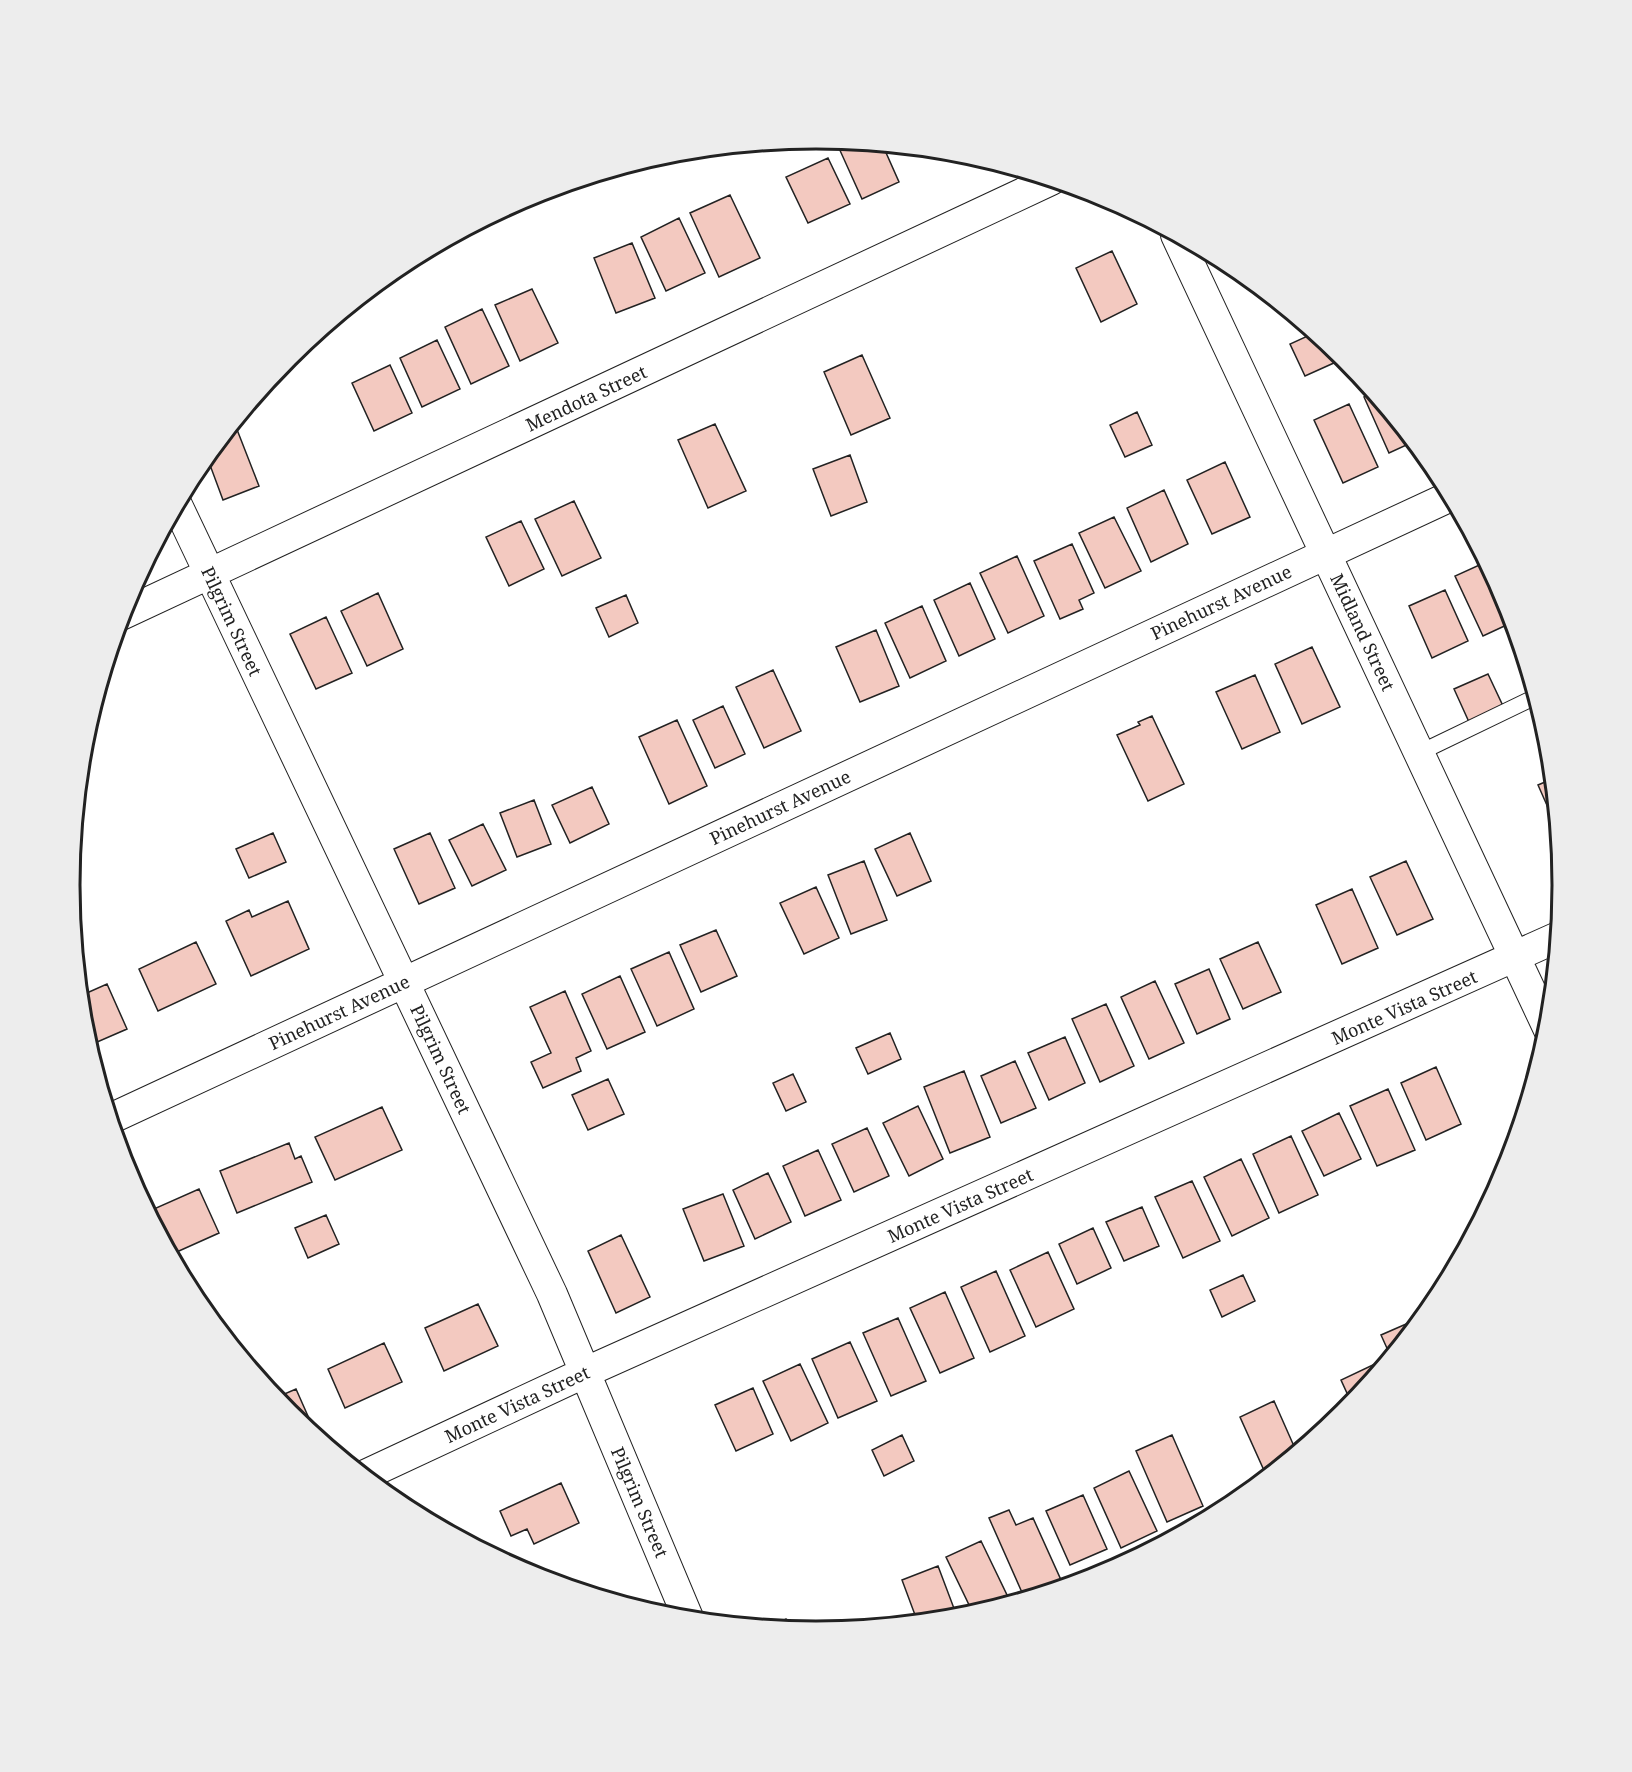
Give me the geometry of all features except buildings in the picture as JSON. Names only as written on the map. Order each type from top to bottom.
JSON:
[{"type":"street","name":"Mendota Street","points":[[134,609],[1040,185]]},
{"type":"street","name":"Midland Street","points":[[1181,246],[1541,1012]]},
{"type":"street","name":"Pinehurst Avenue","points":[[117,1116],[1442,500]]},
{"type":"street","name":"Pilgrim Street","points":[[181,513],[552,1294],[685,1610]]},
{"type":"street","name":"Monte Vista Street","points":[[371,1472],[586,1372],[1550,941]]},
{"type":"lane","points":[[1419,753],[1528,700]]}]
